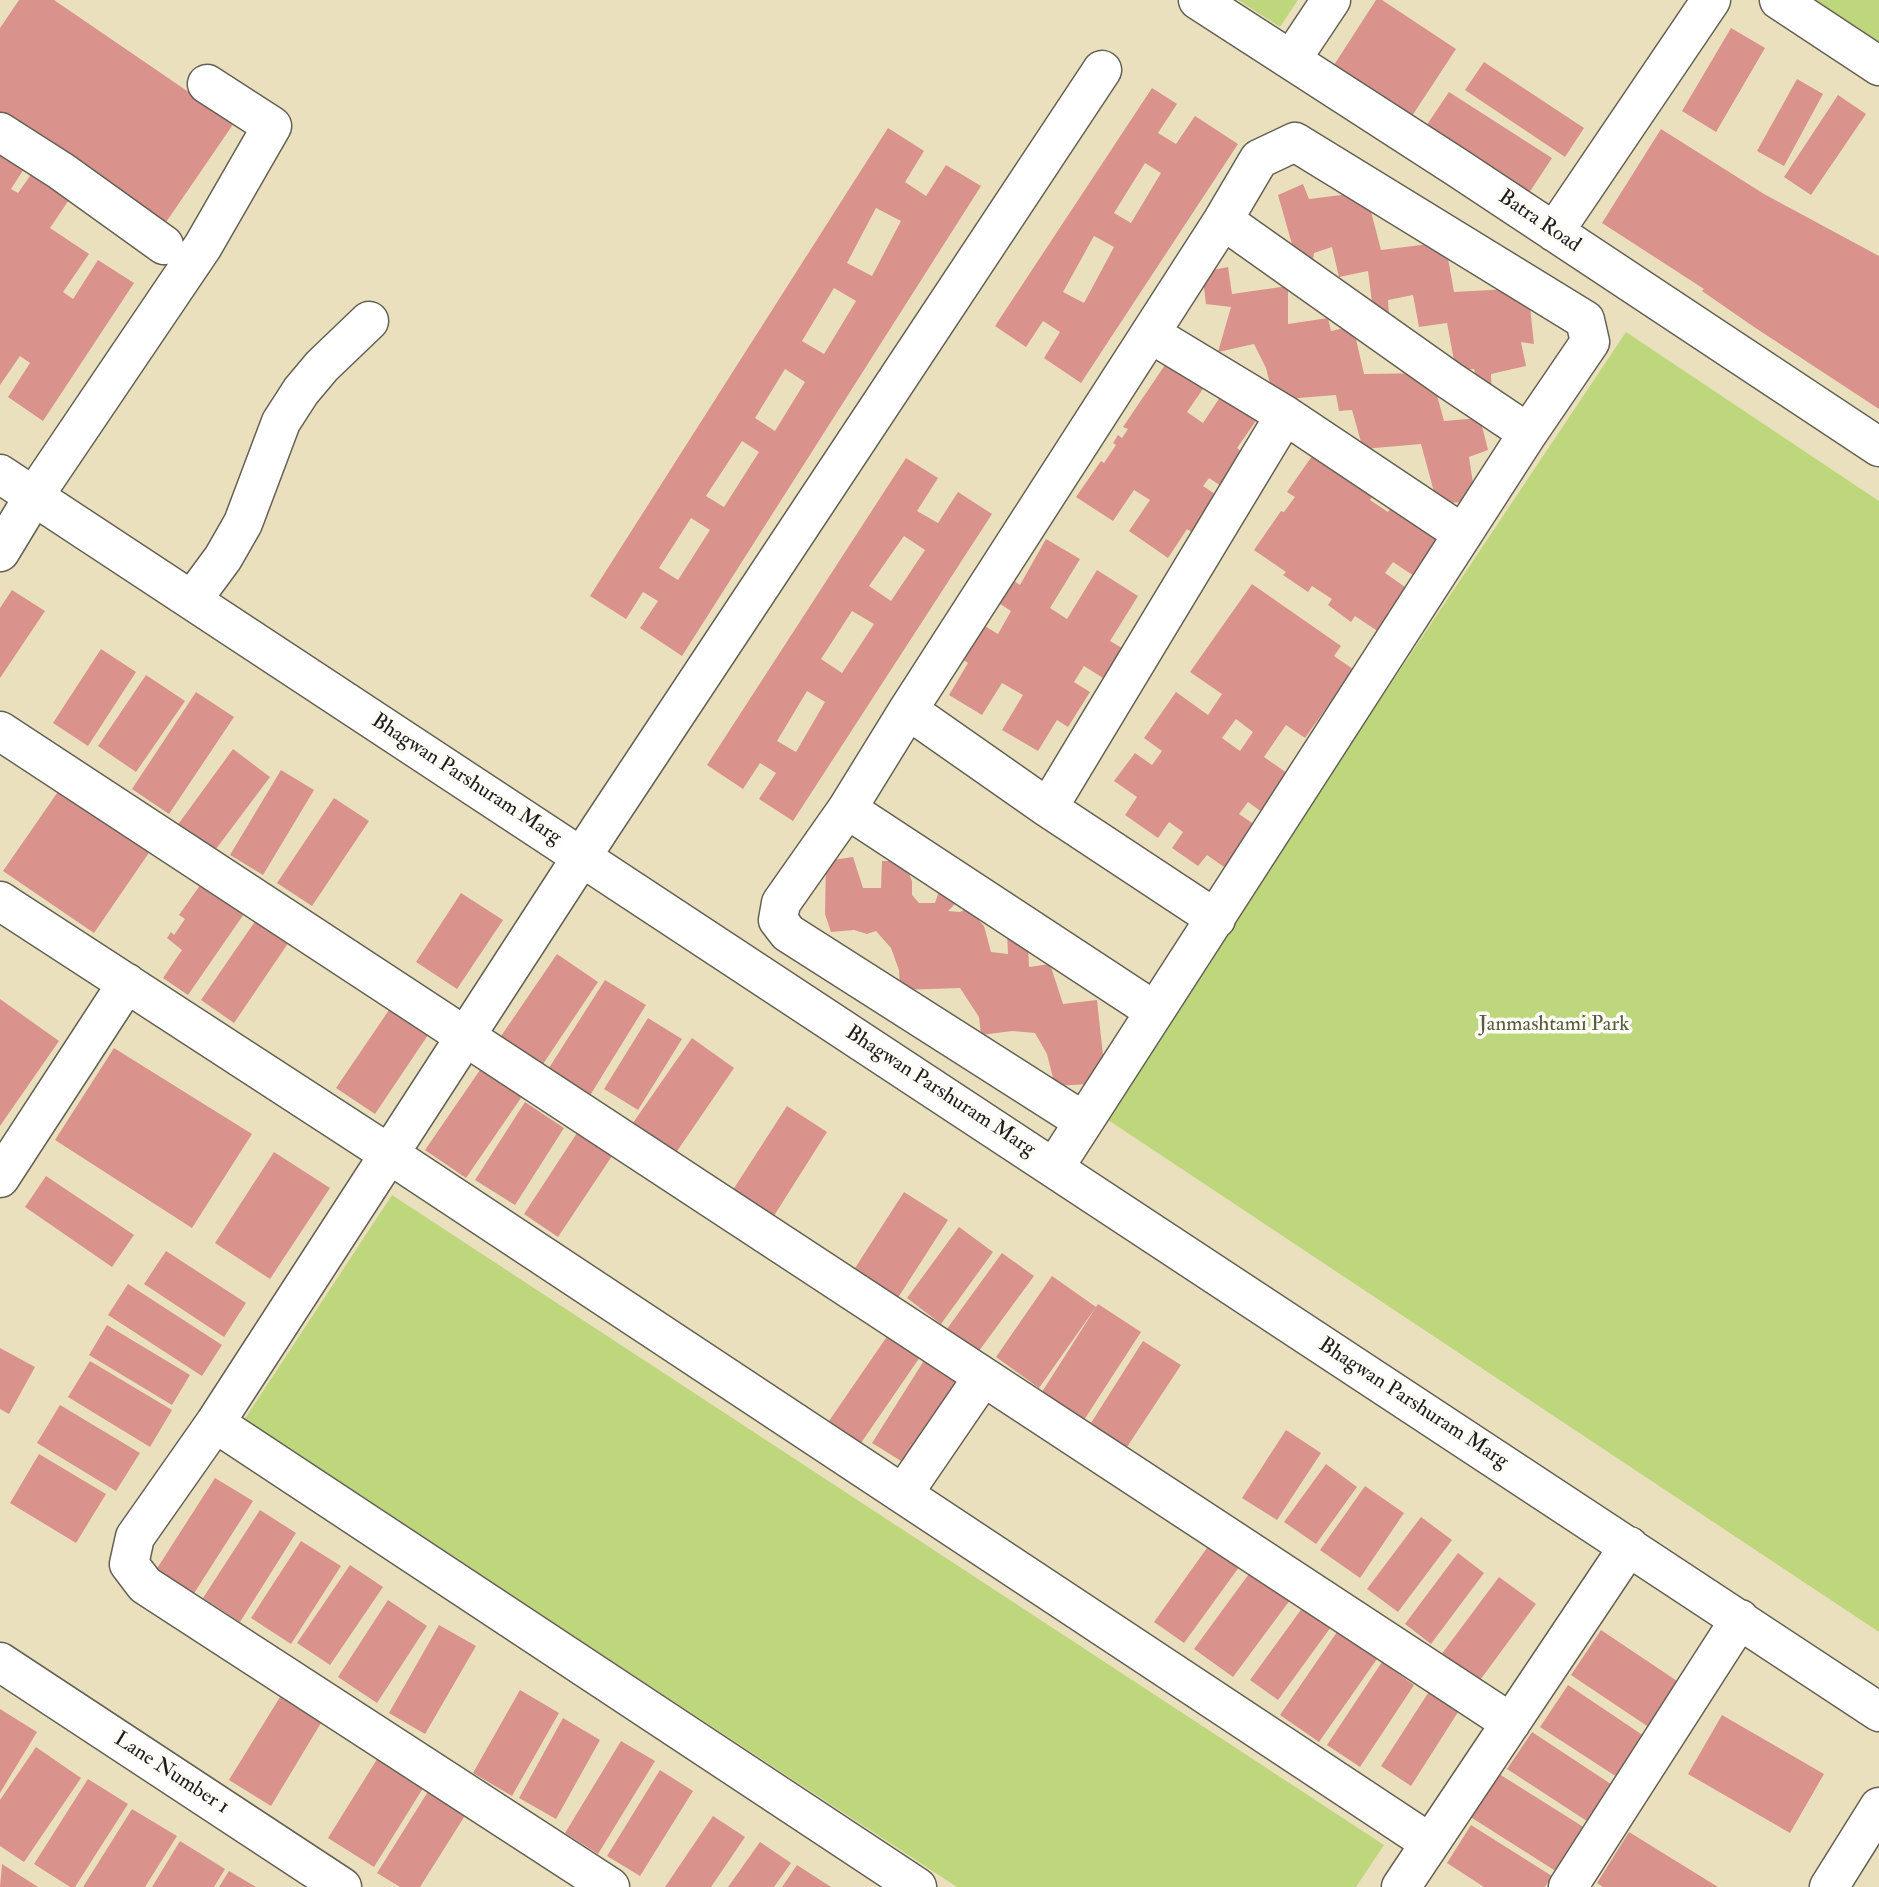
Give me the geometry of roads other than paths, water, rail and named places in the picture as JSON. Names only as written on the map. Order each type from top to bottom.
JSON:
[{"type":"street","name":"Batra Road","points":[[1198,0],[1879,447]]},
{"type":"street","points":[[1291,60],[1331,0]]},
{"type":"street","points":[[1554,232],[1711,0]]},
{"type":"street","points":[[1779,0],[1879,66]]},
{"type":"street","points":[[610,1887],[145,1585],[128,1564],[135,1537],[215,1423],[581,856],[1102,70]]},
{"type":"street","points":[[0,552],[34,496],[203,246],[272,126],[207,84]]},
{"type":"street","points":[[0,132],[61,170],[164,245]]},
{"type":"street","points":[[1054,1168],[1153,1010],[1216,919],[1528,433],[1590,342],[1585,320],[1295,142],[1259,159],[1151,334],[847,809],[781,903],[778,920],[788,933],[1083,1121]]},
{"type":"street","points":[[1223,220],[1528,433]]},
{"type":"street","points":[[192,600],[223,558],[243,523],[281,422],[300,391],[369,321]]},
{"type":"street","points":[[1151,334],[1284,415],[1463,534]]},
{"type":"street","points":[[1048,807],[1284,415]]},
{"type":"street","name":"Bhagwan Parshuram Marg","points":[[0,474],[1879,1712]]},
{"type":"street","points":[[908,710],[1216,919]]},
{"type":"street","points":[[0,731],[1511,1723]]},
{"type":"street","points":[[847,809],[1153,1010]]},
{"type":"street","points":[[0,901],[389,1154],[1430,1843]]},
{"type":"street","points":[[0,1178],[127,983]]},
{"type":"street","points":[[903,1494],[983,1377]]},
{"type":"street","points":[[215,1423],[917,1887]]},
{"type":"street","points":[[1401,1887],[1629,1546]]},
{"type":"street","points":[[1568,1887],[1740,1619]]},
{"type":"street","name":"Lane Number 1","points":[[0,1662],[342,1887]]},
{"type":"street","points":[[1829,1887],[1879,1807]]},
{"type":"park label","name":"Janmashtami Park","points":[[1554,1025]]}]
